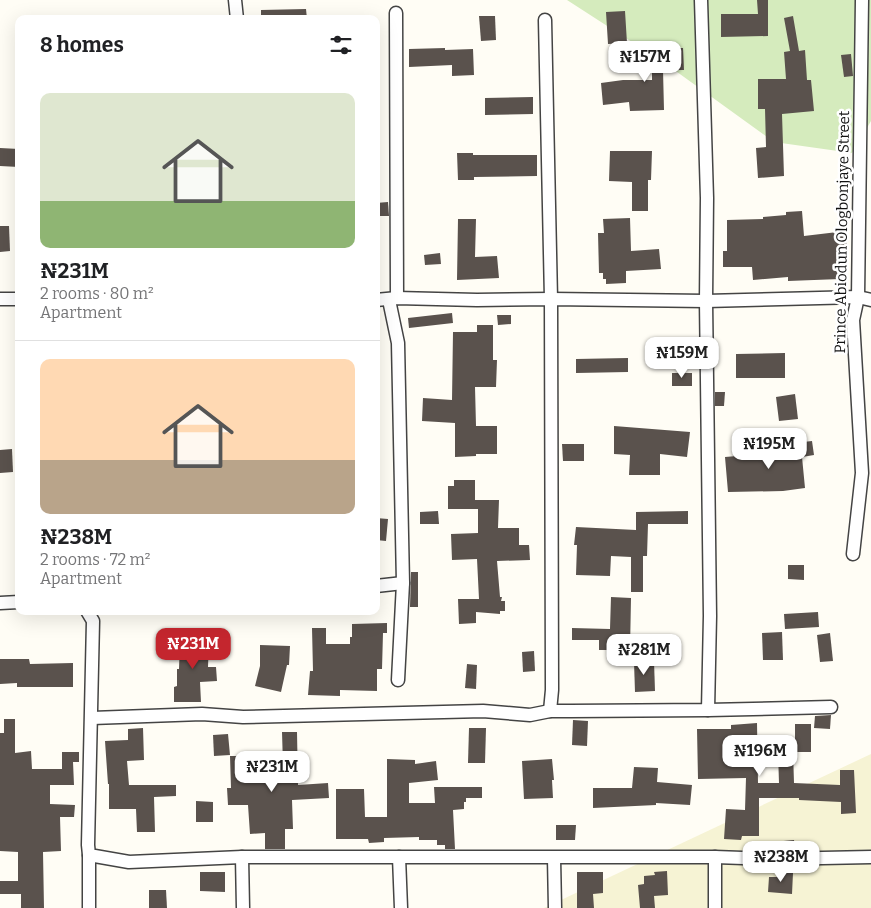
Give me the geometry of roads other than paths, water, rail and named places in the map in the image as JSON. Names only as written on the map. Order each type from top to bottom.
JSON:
[{"type":"street","points":[[235,0],[237,15]]},
{"type":"street","points":[[701,0],[707,198],[706,301],[710,616],[708,710]]},
{"type":"street","name":"Prince Abiodun Ologbonjaye Street","points":[[854,554],[862,474],[854,320],[865,299],[862,0]]},
{"type":"street","points":[[396,13],[387,299],[398,343],[403,583],[398,680]]},
{"type":"street","points":[[545,20],[551,299],[552,690],[550,711]]},
{"type":"street","points":[[0,299],[15,299]]},
{"type":"street","points":[[387,299],[706,301],[865,299]]},
{"type":"street","points":[[380,586],[403,583]]},
{"type":"street","points":[[0,603],[15,602]]},
{"type":"street","points":[[89,908],[88,844],[94,621],[90,615]]},
{"type":"street","points":[[92,718],[202,714],[243,717],[483,711],[530,715],[550,711],[831,708]]},
{"type":"street","points":[[89,855],[129,862],[242,857],[871,858]]},
{"type":"street","points":[[242,857],[243,908]]},
{"type":"street","points":[[399,857],[401,908]]},
{"type":"street","points":[[714,908],[716,857]]},
{"type":"street","points":[[554,858],[555,908]]}]
